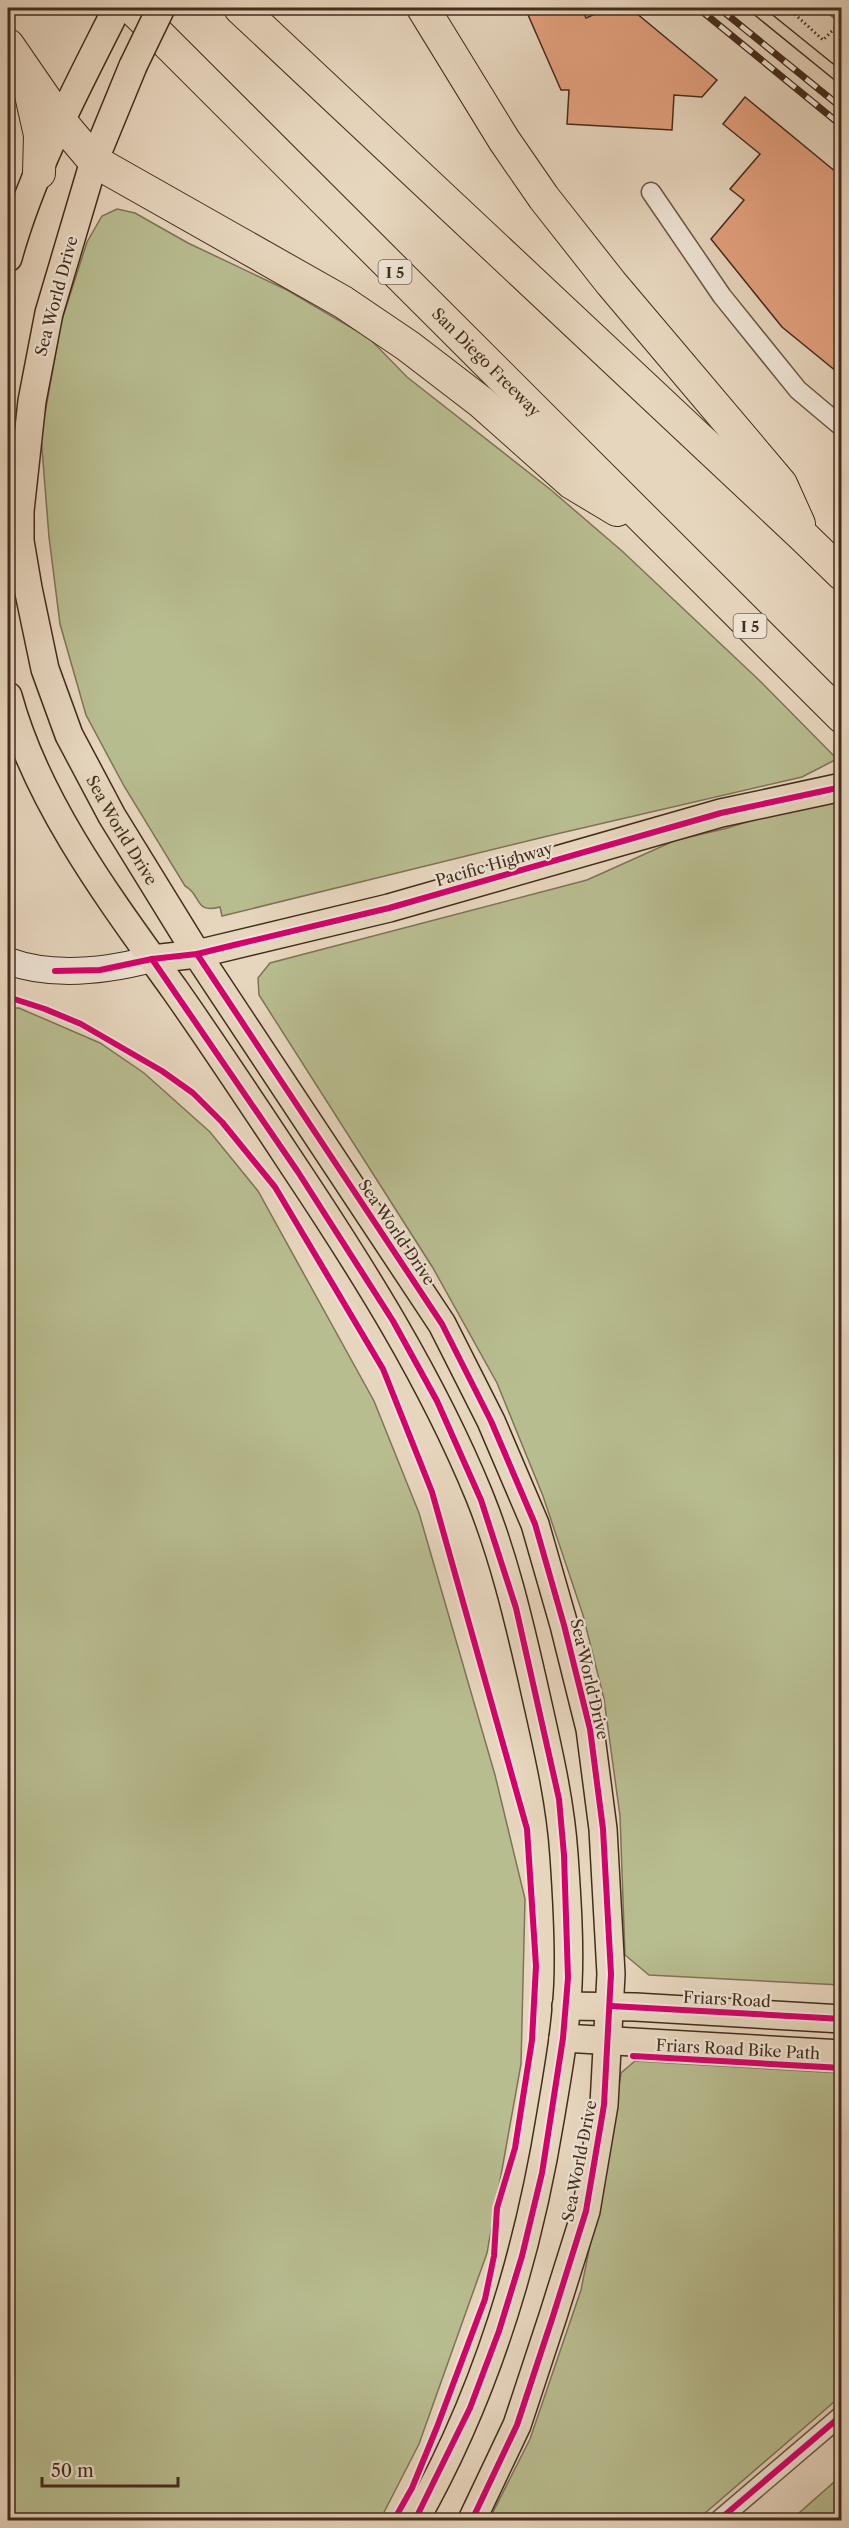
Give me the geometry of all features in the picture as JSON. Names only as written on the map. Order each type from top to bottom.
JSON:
[{"type":"highway","name":"San Diego Freeway","points":[[132,8],[842,717]]},
{"type":"highway","points":[[240,8],[842,574]]},
{"type":"highway","points":[[423,8],[504,140],[544,198],[611,283],[781,484],[805,538]]},
{"type":"highway","points":[[16,56],[61,122],[93,160],[343,302],[408,346],[481,402],[572,483],[659,536]]},
{"type":"highway","points":[[16,56],[40,135],[39,173]]},
{"type":"main road","points":[[8,258],[18,223],[61,122],[117,8]]},
{"type":"main road","name":"Sea World Drive","points":[[161,8],[133,66],[93,160],[48,313],[39,354],[25,457],[20,541],[27,588],[45,669],[69,735],[112,816],[197,954],[442,1324],[491,1421],[535,1524],[564,1625],[590,1729],[603,1829],[611,2006],[604,2105],[586,2211],[517,2425],[472,2520]]},
{"type":"main road","points":[[8,696],[33,767],[71,836],[291,1162],[393,1321],[437,1401],[481,1500],[516,1608],[559,1799],[564,1855],[568,1978],[563,2037],[542,2173],[522,2256],[499,2331],[470,2408],[415,2520]]},
{"type":"main road","name":"Pacific Highway","points":[[153,959],[197,954],[389,908],[721,813],[831,788]]},
{"type":"main road","points":[[8,961],[19,966],[55,971],[100,970],[153,959]]},
{"type":"main road","name":"Friars Road","points":[[566,2006],[611,2006],[842,2019]]},
{"type":"main road","points":[[563,2037],[842,2054]]},
{"type":"street","points":[[651,192],[722,296],[798,390],[842,427]]},
{"type":"street","points":[[719,2520],[842,2415]]},
{"type":"path","points":[[788,8],[823,40],[837,25],[835,9]]},
{"type":"green space","points":[[117,209],[135,213],[188,243],[287,290],[369,338],[407,377],[551,490],[622,551],[760,681],[837,759],[802,777],[548,836],[222,916],[220,907],[202,906],[185,886],[124,786],[86,715],[60,624],[49,537],[41,436],[61,323],[87,242],[102,216]]},
{"type":"green space","points":[[841,800],[841,1985],[649,1975],[625,1955],[620,1816],[604,1699],[583,1615],[543,1496],[497,1383],[433,1268],[259,995],[258,978],[270,963],[587,880],[676,840],[724,829],[773,814]]},
{"type":"green space","points":[[8,1008],[19,1008],[100,1043],[144,1073],[210,1132],[258,1191],[374,1401],[419,1513],[495,1775],[525,1899],[521,2064],[487,2253],[419,2444],[380,2520],[8,2520]]},
{"type":"green space","points":[[635,2061],[841,2073],[841,2396],[697,2520],[489,2520],[530,2439],[581,2290],[611,2140],[621,2073]]},
{"type":"green space","points":[[841,2476],[841,2520],[791,2520]]},
{"type":"building","points":[[525,8],[582,8],[586,18],[609,8],[630,8],[717,80],[702,97],[674,95],[672,130],[567,124],[569,90],[561,90]]},
{"type":"building","points":[[745,97],[842,177],[842,376],[782,327],[711,239],[744,200],[730,189],[760,154],[723,124]]},
{"type":"tram line","points":[[746,8],[842,86]]},
{"type":"tram line","points":[[764,8],[842,71]]},
{"type":"railway","points":[[698,8],[842,126]]},
{"type":"railway","points":[[719,8],[842,108]]},
{"type":"cycle path","points":[[55,971],[100,970],[152,959],[197,954],[389,908],[721,813],[842,787]]},
{"type":"cycle path","points":[[197,954],[442,1324],[491,1421],[535,1524],[564,1625],[590,1729],[603,1829],[611,1974],[604,2105],[586,2211],[553,2316],[517,2425],[472,2520]]},
{"type":"cycle path","points":[[152,959],[298,1172],[393,1321],[437,1401],[481,1500],[516,1608],[559,1799],[564,1855],[568,1978],[563,2038],[542,2173],[522,2256],[499,2331],[470,2408],[415,2520]]},
{"type":"cycle path","points":[[8,997],[81,1024],[162,1071],[193,1093],[222,1122],[275,1187],[383,1369],[432,1492],[527,1829],[536,1966],[532,2040],[515,2148],[497,2208],[494,2256],[485,2299],[412,2488],[394,2520]]},
{"type":"cycle path","points":[[611,2006],[842,2019]]},
{"type":"cycle path","name":"Friars Road Bike Path","points":[[633,2056],[842,2068]]},
{"type":"cycle path","points":[[719,2520],[842,2415]]}]
